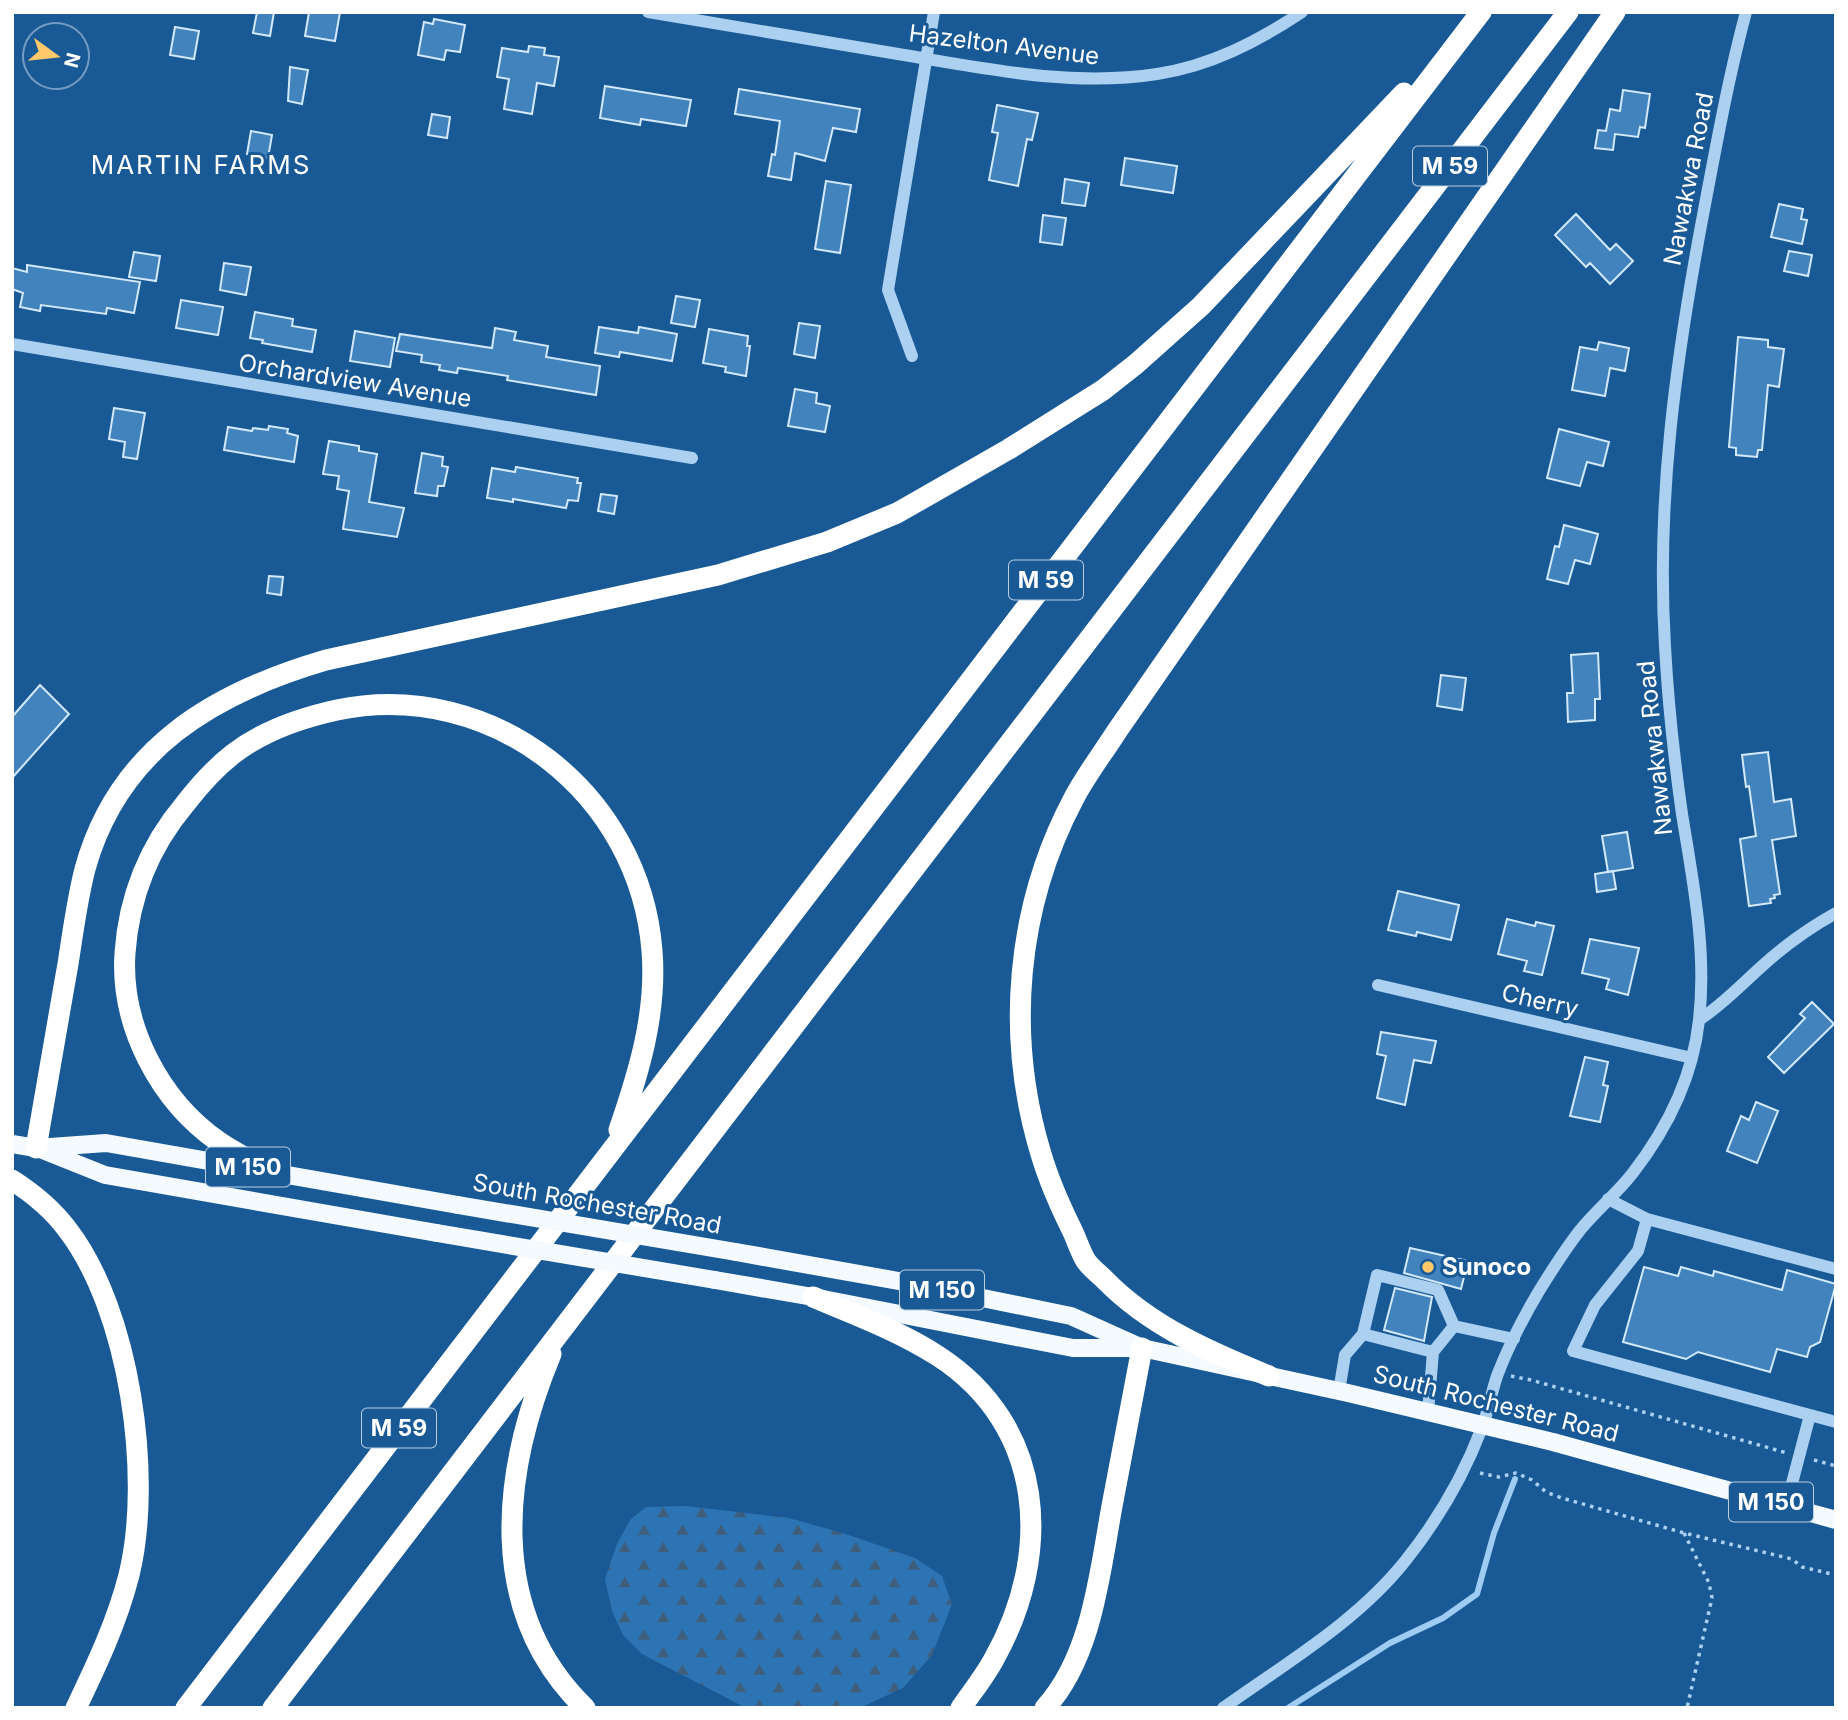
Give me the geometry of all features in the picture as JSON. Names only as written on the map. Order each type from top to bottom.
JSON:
[{"type":"highway","name":"M 59","points":[[186,1708],[1480,12]]},
{"type":"highway","points":[[36,1148],[85,869],[102,822],[123,785],[155,747],[193,718],[229,696],[285,672],[326,660],[718,575],[827,542],[897,513],[1009,449],[1103,390],[1168,336],[1228,279],[1480,12]]},
{"type":"highway","name":"M 59","points":[[273,1708],[1568,12]]},
{"type":"highway","points":[[1269,1376],[1168,1329],[1122,1298],[1086,1261],[1049,1181],[1026,1091],[1019,1005],[1030,914],[1047,861],[1074,798],[1117,731],[1615,12]]},
{"type":"highway","points":[[269,1171],[218,1142],[182,1111],[150,1066],[132,1023],[125,986],[123,973],[127,927],[140,874],[171,821],[201,784],[234,754],[271,731],[312,715],[359,706],[401,705],[440,710],[485,723],[536,749],[573,779],[606,818],[624,851],[640,890],[652,952],[650,1012],[644,1048],[613,1148]]},
{"type":"highway","points":[[12,1180],[37,1197],[68,1230],[92,1270],[113,1317],[136,1440],[138,1501],[129,1573],[110,1637],[76,1708]]},
{"type":"highway","points":[[813,1297],[895,1331],[940,1357],[974,1385],[1004,1422],[1022,1463],[1031,1505],[1031,1554],[1017,1607],[994,1659],[961,1708]]},
{"type":"highway","points":[[560,1332],[537,1393],[518,1463],[512,1500],[512,1555],[527,1622],[546,1660],[585,1708]]},
{"type":"highway","points":[[1045,1708],[1054,1698],[1081,1648],[1094,1601],[1142,1348]]},
{"type":"main road","name":"South Rochester Road","points":[[36,1148],[106,1143],[904,1282],[1071,1316],[1142,1348],[1483,1425],[1836,1520]]},
{"type":"main road","name":"South Rochester Road","points":[[12,1144],[36,1148],[105,1175],[813,1297],[1073,1348],[1142,1348]]},
{"type":"street","name":"Hazelton Avenue","points":[[648,12],[998,71],[1097,79],[1188,68],[1219,58],[1254,42],[1302,12]]},
{"type":"street","points":[[912,356],[888,290],[934,12]]},
{"type":"street","name":"Nawakwa Road","points":[[1223,1708],[1339,1625],[1388,1581],[1414,1550],[1446,1503],[1464,1470],[1483,1425],[1498,1373],[1555,1265],[1580,1231],[1628,1179],[1657,1139],[1671,1116],[1685,1083],[1699,1020],[1700,942],[1674,753],[1667,678],[1664,598],[1665,495],[1670,421],[1681,337],[1727,93],[1746,12]]},
{"type":"street","name":"Orchardview Avenue","points":[[12,344],[692,458]]},
{"type":"street","points":[[1699,1020],[1717,1008],[1793,941],[1836,913]]},
{"type":"street","name":"Cherry","points":[[1378,985],[1692,1058]]},
{"type":"street","points":[[1608,1199],[1647,1219],[1836,1269]]},
{"type":"street","points":[[1647,1219],[1638,1251],[1595,1306],[1573,1351],[1836,1422]]},
{"type":"street","points":[[1339,1391],[1345,1355],[1363,1334],[1377,1275],[1438,1290],[1454,1326]]},
{"type":"street","points":[[1454,1326],[1514,1339]]},
{"type":"street","points":[[1428,1412],[1433,1352],[1454,1326]]},
{"type":"street","points":[[1363,1334],[1433,1352]]},
{"type":"street","points":[[1786,1506],[1810,1415]]},
{"type":"path","points":[[1512,1376],[1836,1466]]},
{"type":"path","points":[[1487,1475],[1499,1477],[1516,1473],[1532,1479],[1546,1492],[1562,1499],[1684,1533],[1792,1559],[1802,1567],[1836,1575]]},
{"type":"path","points":[[1684,1533],[1709,1583],[1712,1598],[1687,1708]]},
{"type":"green space","points":[[685,1506],[789,1518],[915,1558],[942,1576],[952,1604],[932,1655],[903,1688],[864,1706],[746,1708],[642,1654],[623,1635],[612,1611],[605,1579],[617,1544],[630,1520],[646,1507]]},
{"type":"building","points":[[257,12],[274,12],[270,36],[253,33]]},
{"type":"building","points":[[309,12],[340,12],[335,41],[305,36]]},
{"type":"building","points":[[434,19],[465,25],[460,52],[446,50],[444,60],[418,55],[424,22],[433,24]]},
{"type":"building","points":[[175,27],[199,31],[194,59],[170,55]]},
{"type":"building","points":[[529,46],[545,48],[544,55],[559,57],[554,86],[537,83],[532,114],[504,109],[509,79],[497,77],[502,48],[528,52]]},
{"type":"building","points":[[290,67],[308,70],[302,104],[288,101]]},
{"type":"building","points":[[605,86],[691,100],[686,126],[641,119],[640,125],[600,118]]},
{"type":"building","points":[[739,89],[860,109],[856,132],[833,128],[825,161],[795,153],[791,180],[768,176],[772,154],[775,155],[780,121],[735,114]]},
{"type":"building","points":[[1623,90],[1650,94],[1645,128],[1640,127],[1638,137],[1615,134],[1613,150],[1595,148],[1598,130],[1606,131],[1610,109],[1620,111]]},
{"type":"building","points":[[997,105],[1038,113],[1032,140],[1027,139],[1018,186],[989,180],[998,133],[992,132]]},
{"type":"building","points":[[432,114],[450,117],[447,138],[428,135]]},
{"type":"building","points":[[251,131],[272,135],[268,158],[247,154]]},
{"type":"building","points":[[1125,158],[1177,166],[1173,193],[1121,185]]},
{"type":"building","points":[[1065,179],[1089,183],[1085,206],[1062,203]]},
{"type":"building","points":[[826,181],[851,185],[840,253],[815,249]]},
{"type":"building","points":[[1779,204],[1803,209],[1801,219],[1807,220],[1802,244],[1771,237]]},
{"type":"building","points":[[1576,214],[1610,250],[1616,244],[1633,261],[1610,284],[1590,263],[1586,267],[1555,235]]},
{"type":"building","points":[[1043,215],[1066,218],[1062,245],[1040,242]]},
{"type":"building","points":[[1789,251],[1812,255],[1808,276],[1784,271]]},
{"type":"building","points":[[134,252],[160,256],[156,281],[129,277]]},
{"type":"building","points":[[224,263],[251,267],[246,295],[220,290]]},
{"type":"building","points":[[27,265],[140,282],[134,313],[107,308],[106,314],[41,305],[40,311],[20,307],[23,293],[12,289],[12,268],[27,272]]},
{"type":"building","points":[[676,296],[700,300],[695,327],[671,323]]},
{"type":"building","points":[[181,300],[223,307],[218,335],[176,328]]},
{"type":"building","points":[[255,312],[293,319],[292,326],[316,330],[312,352],[262,343],[263,340],[250,338]]},
{"type":"building","points":[[799,323],[820,326],[815,358],[794,354]]},
{"type":"building","points":[[599,327],[638,333],[639,327],[677,334],[672,361],[620,352],[619,357],[595,353]]},
{"type":"building","points":[[495,328],[516,332],[514,340],[548,346],[546,357],[600,366],[596,395],[507,380],[508,376],[458,368],[457,373],[439,370],[440,365],[421,362],[422,355],[396,351],[400,334],[492,348]]},
{"type":"building","points":[[709,329],[748,336],[747,346],[750,346],[746,376],[725,372],[726,367],[703,363]]},
{"type":"building","points":[[355,331],[395,338],[390,367],[350,361]]},
{"type":"building","points":[[1738,337],[1768,340],[1768,347],[1784,349],[1779,387],[1768,385],[1762,450],[1758,450],[1757,457],[1736,455],[1736,448],[1729,447]]},
{"type":"building","points":[[1599,342],[1629,348],[1625,371],[1610,368],[1605,396],[1572,390],[1580,347],[1597,350]]},
{"type":"building","points":[[795,389],[817,393],[816,403],[830,406],[825,432],[788,426]]},
{"type":"building","points":[[114,408],[145,413],[137,459],[123,457],[125,442],[109,439]]},
{"type":"building","points":[[269,426],[288,429],[287,433],[298,436],[294,462],[224,450],[228,427],[252,431],[253,428],[268,430]]},
{"type":"building","points":[[1559,429],[1609,442],[1603,466],[1587,462],[1580,486],[1547,478]]},
{"type":"building","points":[[329,441],[359,446],[359,451],[377,454],[369,502],[404,508],[397,537],[343,529],[349,491],[337,489],[339,476],[323,474]]},
{"type":"building","points":[[422,453],[443,457],[442,466],[448,467],[444,486],[438,486],[437,496],[415,493]]},
{"type":"building","points":[[516,467],[578,478],[577,483],[581,483],[578,501],[568,500],[566,508],[513,499],[513,502],[487,498],[492,468],[515,472]]},
{"type":"building","points":[[601,494],[617,496],[614,514],[598,511]]},
{"type":"building","points":[[1564,525],[1598,534],[1590,564],[1575,560],[1568,584],[1547,579],[1555,546],[1559,547]]},
{"type":"building","points":[[269,576],[283,577],[281,595],[267,593]]},
{"type":"building","points":[[1598,653],[1600,699],[1595,699],[1595,720],[1568,722],[1567,693],[1573,693],[1571,655]]},
{"type":"building","points":[[1441,675],[1466,678],[1462,710],[1437,706]]},
{"type":"building","points":[[40,685],[69,714],[12,778],[12,717]]},
{"type":"building","points":[[1768,752],[1774,802],[1791,799],[1796,836],[1772,840],[1780,894],[1770,899],[1771,903],[1749,906],[1740,839],[1756,836],[1742,755]]},
{"type":"building","points":[[1627,832],[1633,868],[1608,872],[1602,836]]},
{"type":"building","points":[[1613,871],[1616,889],[1597,892],[1595,874]]},
{"type":"building","points":[[1398,891],[1459,905],[1451,940],[1417,932],[1416,936],[1388,930]]},
{"type":"building","points":[[1507,919],[1535,926],[1536,922],[1554,926],[1542,975],[1524,971],[1527,961],[1498,954]]},
{"type":"building","points":[[1590,939],[1639,948],[1628,995],[1606,989],[1609,979],[1582,973]]},
{"type":"building","points":[[1812,1002],[1834,1024],[1784,1073],[1768,1057],[1805,1018],[1800,1014]]},
{"type":"building","points":[[1381,1032],[1436,1041],[1431,1063],[1414,1060],[1405,1105],[1377,1098],[1386,1056],[1377,1054]]},
{"type":"building","points":[[1585,1057],[1608,1062],[1603,1085],[1608,1086],[1600,1122],[1570,1116]]},
{"type":"building","points":[[1756,1102],[1778,1111],[1757,1163],[1727,1151],[1741,1116],[1749,1120]]},
{"type":"building","points":[[1410,1248],[1468,1261],[1461,1289],[1404,1273]]},
{"type":"building","points":[[1644,1267],[1678,1276],[1681,1267],[1713,1276],[1714,1271],[1782,1290],[1787,1270],[1836,1284],[1820,1342],[1810,1347],[1807,1357],[1777,1349],[1770,1372],[1698,1352],[1686,1359],[1623,1342]]},
{"type":"building","points":[[1395,1288],[1432,1297],[1424,1341],[1384,1330]]},
{"type":"waterway","points":[[1288,1708],[1390,1643],[1443,1618],[1477,1594],[1494,1533],[1515,1479]]},
{"type":"place","name":"Sunoco","points":[[1428,1267]]},
{"type":"district","name":"MARTIN FARMS","points":[[201,165]]}]
